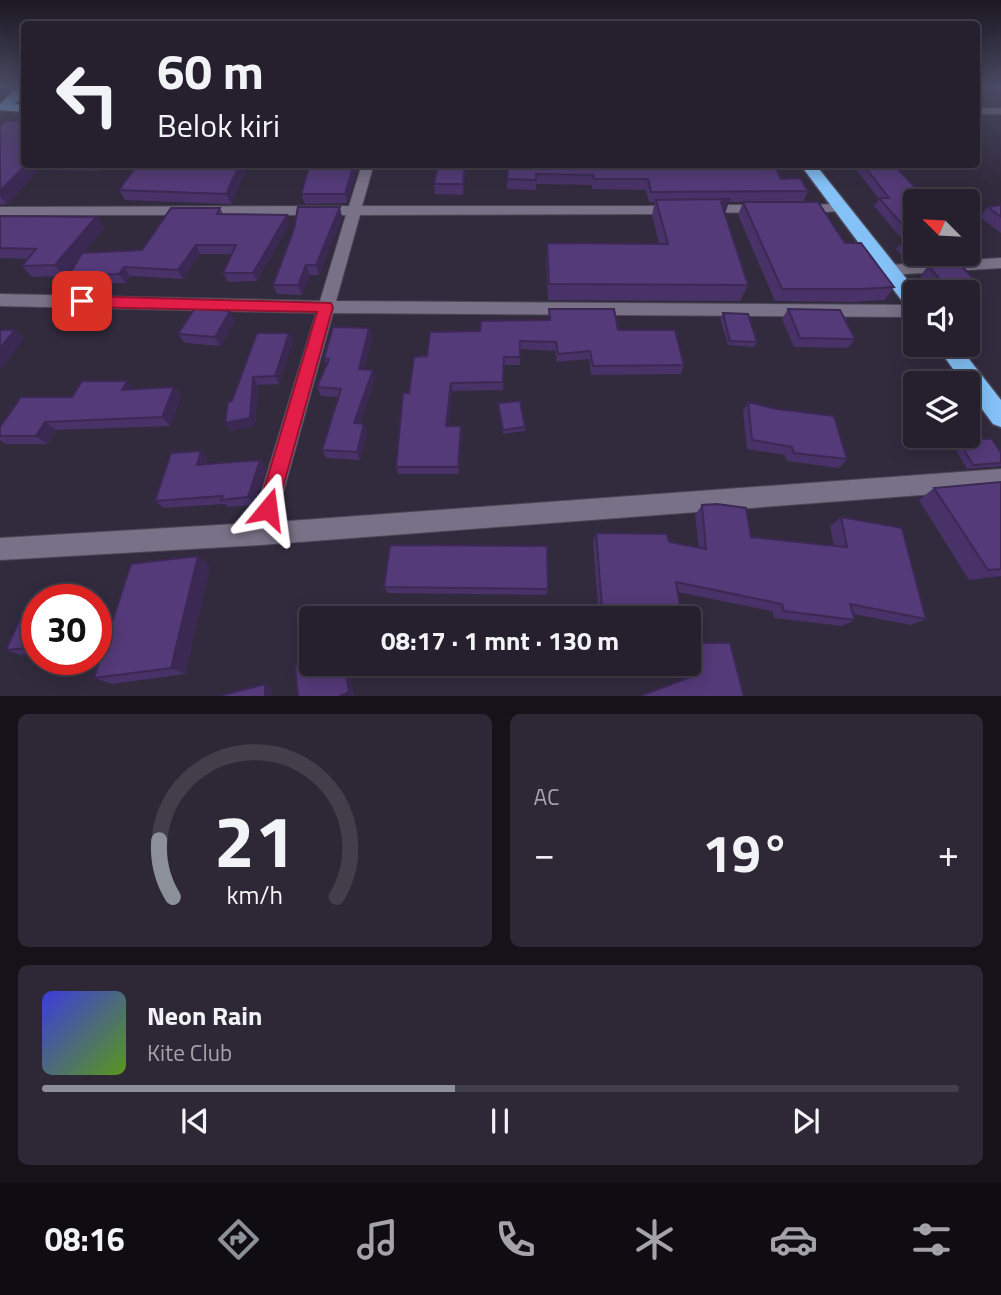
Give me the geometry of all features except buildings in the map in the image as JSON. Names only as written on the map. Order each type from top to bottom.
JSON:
[{"type":"highway","points":[[810,168],[903,288]]},
{"type":"highway","points":[[955,357],[1001,417]]},
{"type":"street","points":[[260,534],[367,168]]},
{"type":"street","points":[[0,211],[355,212],[841,208]]},
{"type":"street","points":[[889,270],[1001,263]]},
{"type":"street","points":[[0,300],[326,307],[903,311]]},
{"type":"street","points":[[0,549],[260,534],[1001,479]]},
{"type":"route","points":[[82,301],[326,307],[268,509]]}]
